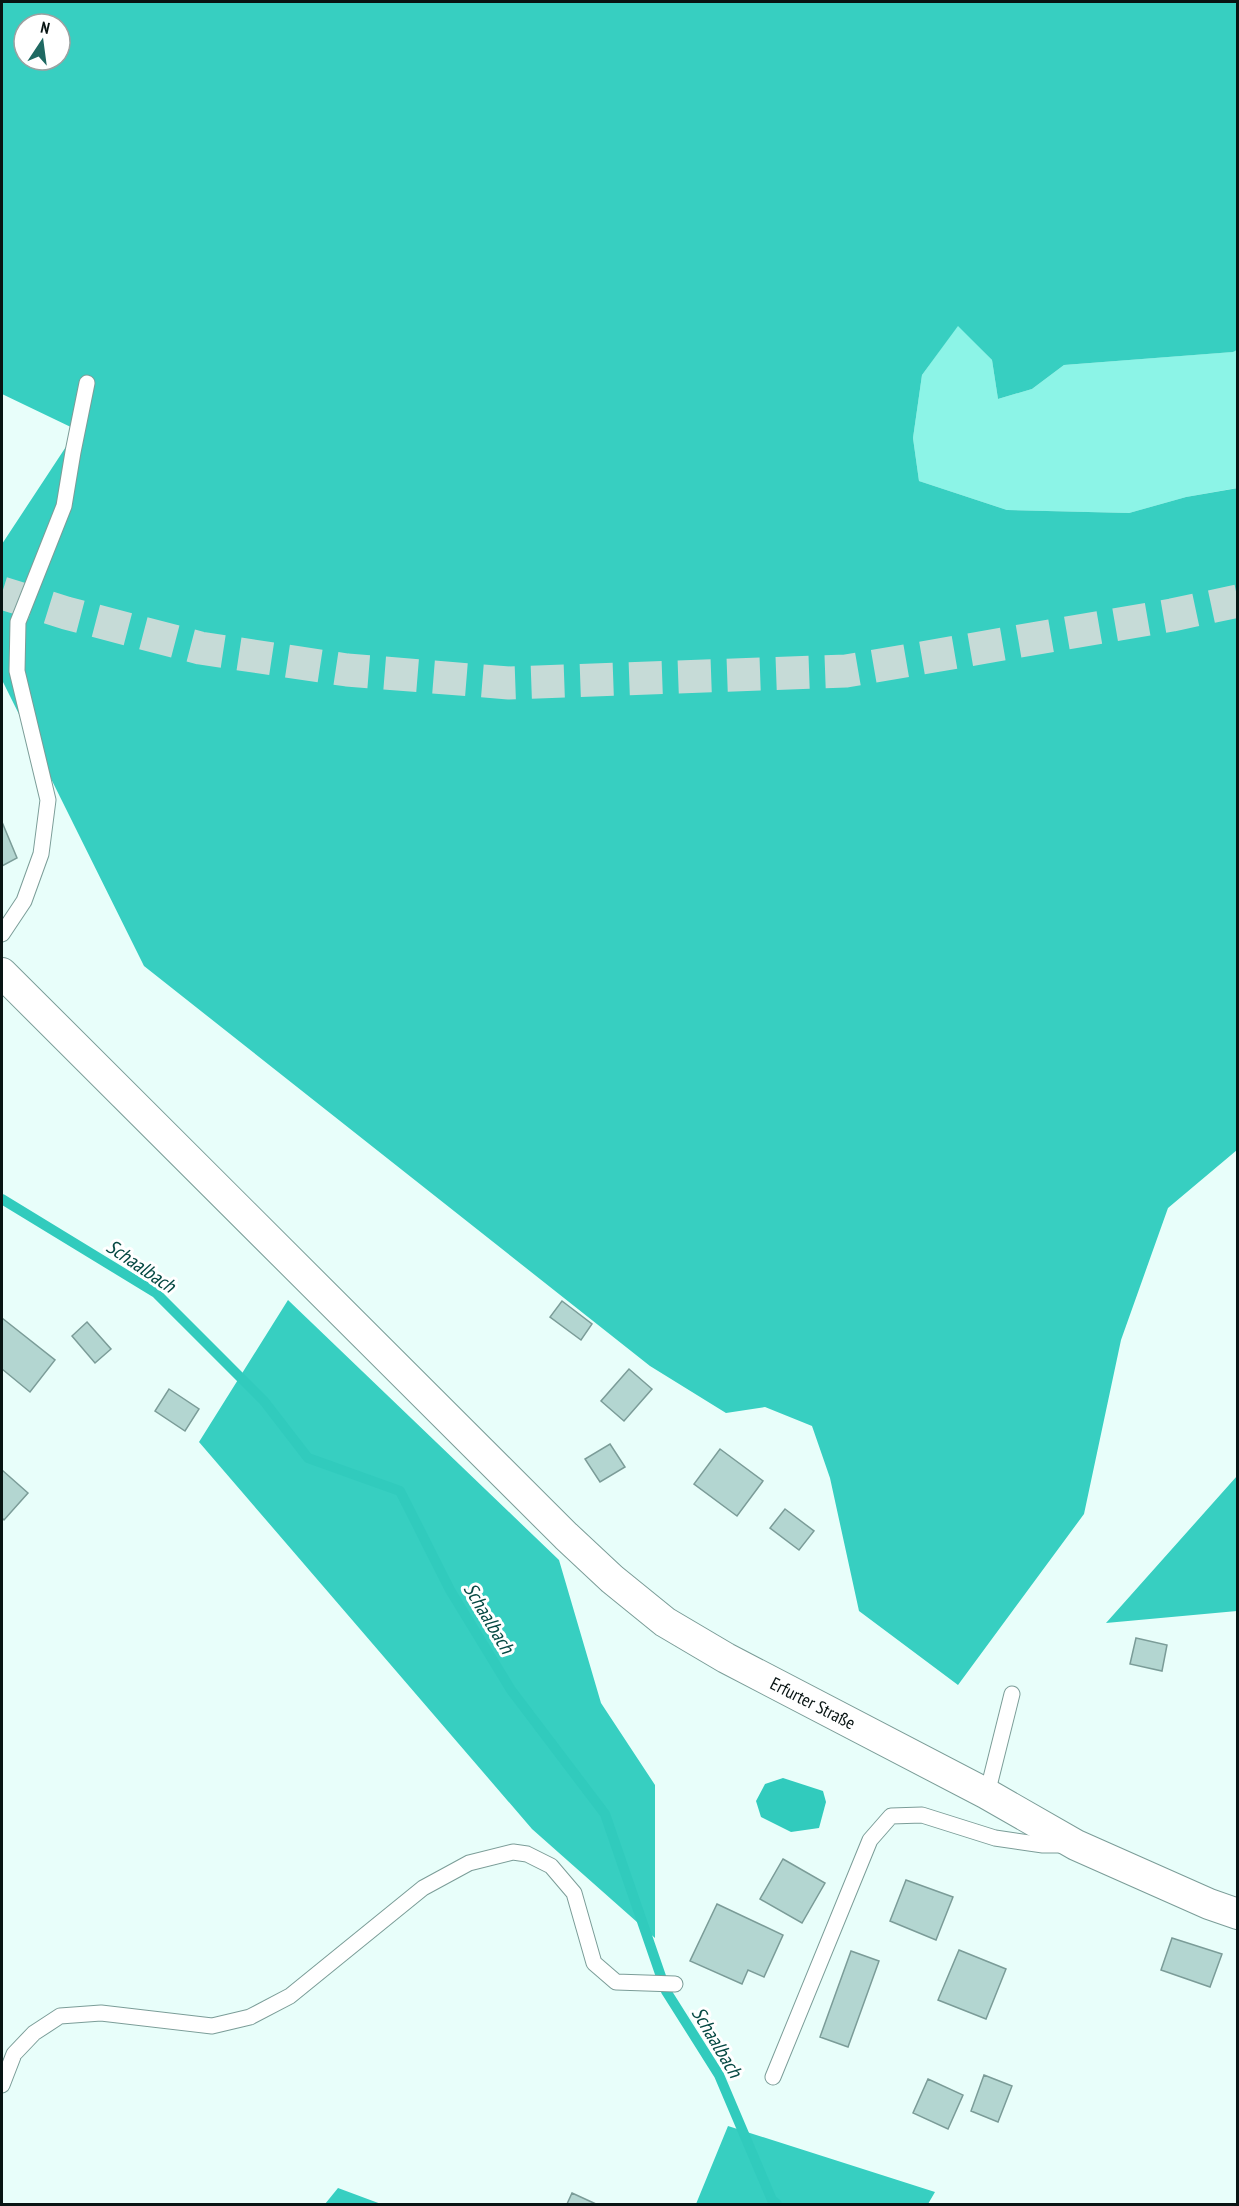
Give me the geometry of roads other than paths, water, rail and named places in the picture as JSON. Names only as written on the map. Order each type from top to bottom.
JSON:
[{"type":"street","name":"Erfurter Straße","points":[[2,973],[566,1536],[612,1579],[664,1622],[726,1658],[987,1794],[1076,1845],[1209,1904],[1238,1914]]},
{"type":"lane","points":[[2,934],[24,901],[41,854],[48,800],[17,671],[18,622],[64,506],[87,383]]},
{"type":"lane","points":[[987,1794],[1012,1694]]},
{"type":"lane","name":"Erfurter Straße","points":[[772,2077],[870,1840],[891,1816],[922,1815],[995,1838],[1044,1845],[1076,1845]]},
{"type":"lane","points":[[2,2085],[14,2054],[34,2033],[60,2016],[101,2013],[212,2026],[250,2017],[290,1996],[423,1888],[469,1863],[513,1852],[527,1854],[551,1866],[574,1893],[594,1963],[616,1983],[675,1984]]},
{"type":"waterway","name":"Schaalbach","points":[[2,1199],[156,1293],[264,1401],[308,1458],[400,1491],[450,1590],[511,1690],[605,1814],[666,1991],[719,2075],[772,2200],[777,2204]]},
{"type":"tunnel","points":[[2,593],[66,613],[200,648],[347,670],[509,683],[846,671],[1172,615],[1238,601]]}]
